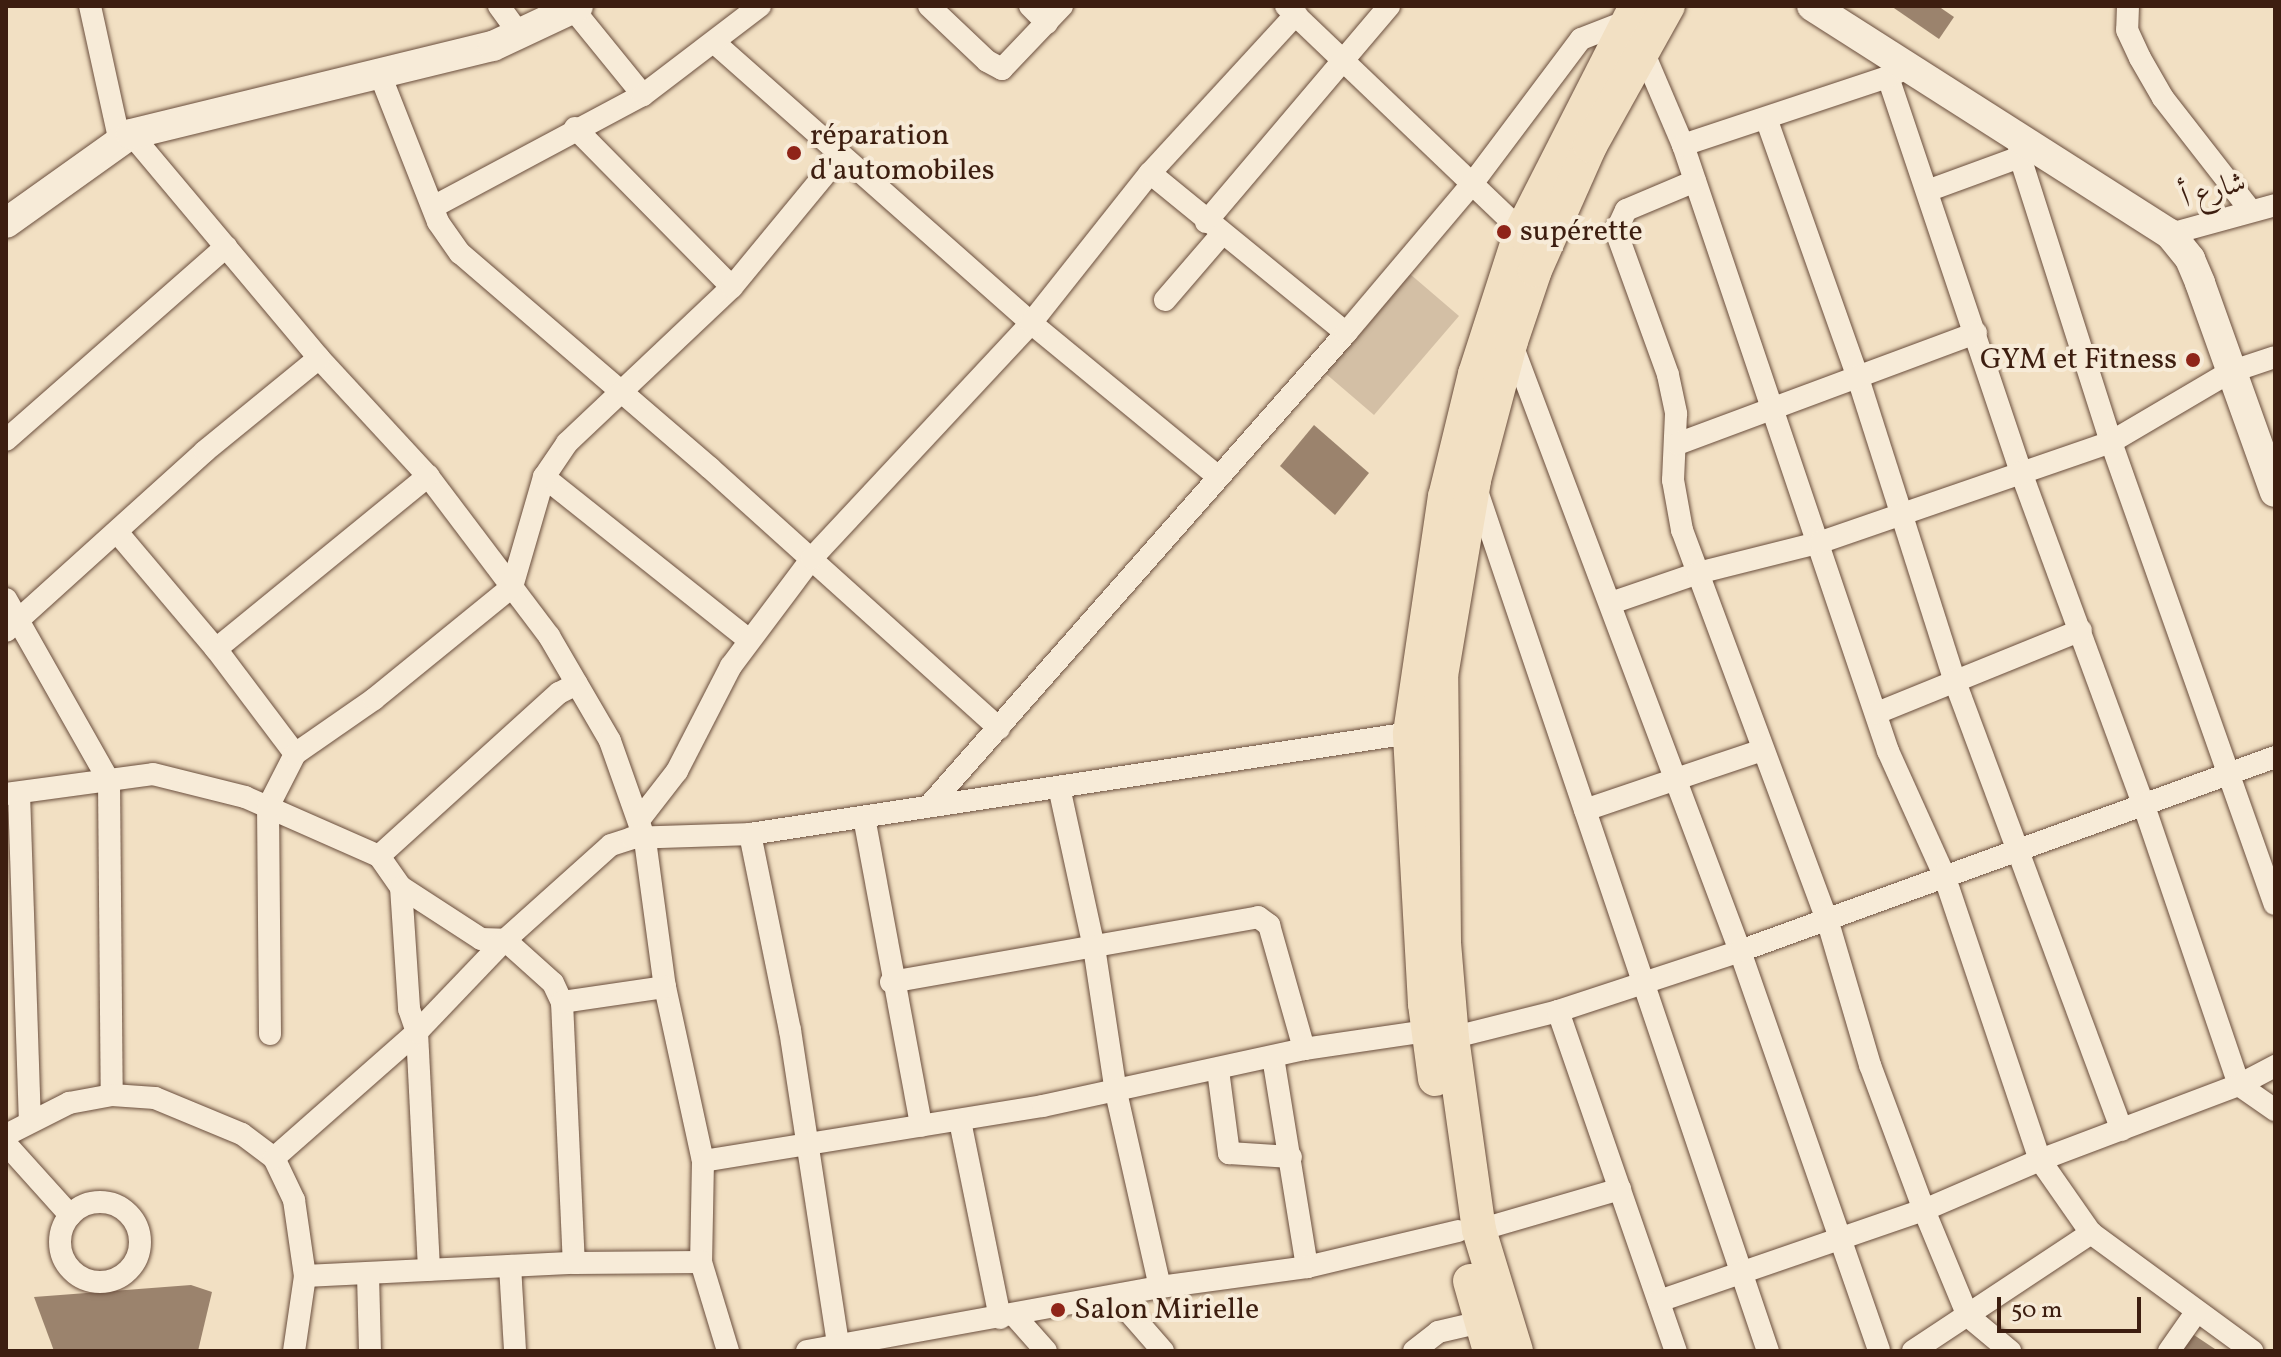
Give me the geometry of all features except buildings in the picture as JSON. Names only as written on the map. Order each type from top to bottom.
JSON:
[{"type":"main road","points":[[1486,1336],[1437,1037],[1410,733],[1445,497],[1475,374],[1533,241],[1590,146],[1635,25],[1668,6]]},
{"type":"main road","points":[[1812,6],[1899,72],[2019,147],[2170,234],[2190,259],[2275,492]]},
{"type":"main road","points":[[6,223],[126,138],[381,77],[520,35],[576,7]]},
{"type":"main road","points":[[1437,1037],[1444,942],[1439,700],[1474,480],[1511,341],[1533,241]]},
{"type":"main road","points":[[1469,1231],[1516,1351]]},
{"type":"street","points":[[90,6],[126,138],[226,247],[319,358],[428,476],[512,587],[577,684],[610,741],[642,830],[665,987],[703,1161],[701,1262],[728,1351]]},
{"type":"street","points":[[499,6],[520,35]]},
{"type":"street","points":[[433,207],[575,128],[643,95],[716,44],[760,6]]},
{"type":"street","points":[[929,6],[987,61],[1002,69],[1054,15],[1030,6]]},
{"type":"street","points":[[1165,300],[1214,228],[1344,59],[1389,6]]},
{"type":"street","points":[[2128,6],[2127,30],[2155,85],[2251,211]]},
{"type":"street","points":[[576,7],[643,95]]},
{"type":"street","points":[[642,830],[749,640],[812,558],[1031,323],[1150,173],[1291,10],[1533,241]]},
{"type":"street","points":[[929,806],[1346,333],[1472,184],[1581,39],[1635,25],[1683,145],[1911,811],[1944,875],[2040,1160],[2091,1233],[2195,1314],[2252,1351]]},
{"type":"street","points":[[716,44],[839,157],[1031,323],[1217,476]]},
{"type":"street","points":[[1683,145],[1899,72],[1927,191],[2021,472],[2143,803],[2239,1085],[2275,1110]]},
{"type":"street","points":[[381,77],[443,232],[460,253],[812,558],[999,728]]},
{"type":"street","points":[[1766,118],[1858,378],[1954,679],[2020,847],[2122,1130]]},
{"type":"street","points":[[575,128],[732,287]]},
{"type":"street","points":[[1927,191],[2019,147],[2111,442],[2275,904]]},
{"type":"street","points":[[270,1034],[268,807],[295,754],[374,699],[512,587],[544,477],[567,443],[617,391],[732,287],[839,157]]},
{"type":"street","points":[[1150,173],[1346,333]]},
{"type":"street","points":[[1695,181],[1626,210],[1616,231],[1668,375],[1677,444],[1676,505],[1762,750],[1827,919],[1870,1065],[1924,1210],[1968,1316],[2010,1351]]},
{"type":"street","name":"شارع أ","points":[[2170,234],[2275,205]]},
{"type":"street","points":[[6,440],[226,247]]},
{"type":"street","points":[[1677,444],[1976,333]]},
{"type":"street","points":[[1511,341],[1611,603],[1673,782],[1740,951],[1879,1351]]},
{"type":"street","points":[[1611,603],[1698,573],[1821,542],[2111,442],[2230,372],[2275,357]]},
{"type":"street","points":[[14,624],[205,451],[319,358]]},
{"type":"street","points":[[216,649],[428,476]]},
{"type":"street","points":[[544,477],[749,640]]},
{"type":"street","points":[[1474,480],[1739,1275],[1768,1351]]},
{"type":"street","points":[[117,532],[216,649],[295,754]]},
{"type":"street","points":[[6,599],[14,624],[109,781],[112,1095]]},
{"type":"street","points":[[1877,713],[1954,679],[2081,630]]},
{"type":"street","points":[[379,856],[559,693],[577,684]]},
{"type":"street","points":[[274,1158],[417,1032],[505,940],[611,845],[642,830],[750,834],[1410,733]]},
{"type":"street","points":[[1585,810],[1762,750]]},
{"type":"street","points":[[703,1161],[960,1121],[1116,1092],[1304,1049],[1437,1037],[1558,1011],[1641,981],[1740,951],[2275,757]]},
{"type":"street","points":[[30,1119],[13,794],[166,776],[268,807],[379,856],[401,887],[481,939],[505,940],[553,983],[562,1002],[574,1263]]},
{"type":"street","points":[[1059,787],[1094,947],[1116,1092],[1160,1287]]},
{"type":"street","points":[[864,817],[891,982],[921,1126]]},
{"type":"street","points":[[750,834],[808,1144],[838,1350]]},
{"type":"street","points":[[401,887],[409,1009],[417,1032],[429,1270]]},
{"type":"street","points":[[891,982],[1248,918],[1264,920],[1304,1049]]},
{"type":"street","points":[[562,1002],[665,987]]},
{"type":"street","points":[[1558,1011],[1676,1351]]},
{"type":"street","points":[[1273,1057],[1307,1267]]},
{"type":"street","points":[[1659,1301],[1924,1210],[2040,1160],[2239,1085],[2275,1066]]},
{"type":"street","points":[[1218,1070],[1229,1153],[1291,1157]]},
{"type":"street","points":[[6,1135],[30,1119],[112,1095],[155,1098],[242,1134],[274,1158],[294,1200],[305,1276],[294,1351]]},
{"type":"street","points":[[960,1121],[1007,1317],[1046,1351]]},
{"type":"street","points":[[6,1144],[70,1215]]},
{"type":"street","points":[[807,1351],[838,1350],[1160,1287],[1307,1267],[1469,1231],[1620,1189]]},
{"type":"street","points":[[1913,1351],[2091,1233]]},
{"type":"street","points":[[305,1276],[574,1263],[701,1262]]},
{"type":"street","points":[[510,1266],[515,1351]]},
{"type":"street","points":[[368,1275],[370,1351]]},
{"type":"street","points":[[1115,1296],[1163,1351]]},
{"type":"street","points":[[2169,1351],[2195,1314]]},
{"type":"street","points":[[1414,1351],[1438,1332],[1486,1336]]},
{"type":"shaded area","points":[[1410,274],[1459,316],[1374,415],[1325,373]]},
{"type":"place","name":"réparation d'automobiles","points":[[794,153]]},
{"type":"place","name":"supérette","points":[[1504,232]]},
{"type":"place","name":"GYM et Fitness","points":[[2193,360]]},
{"type":"place","name":"Salon Mirielle","points":[[1058,1310]]}]
